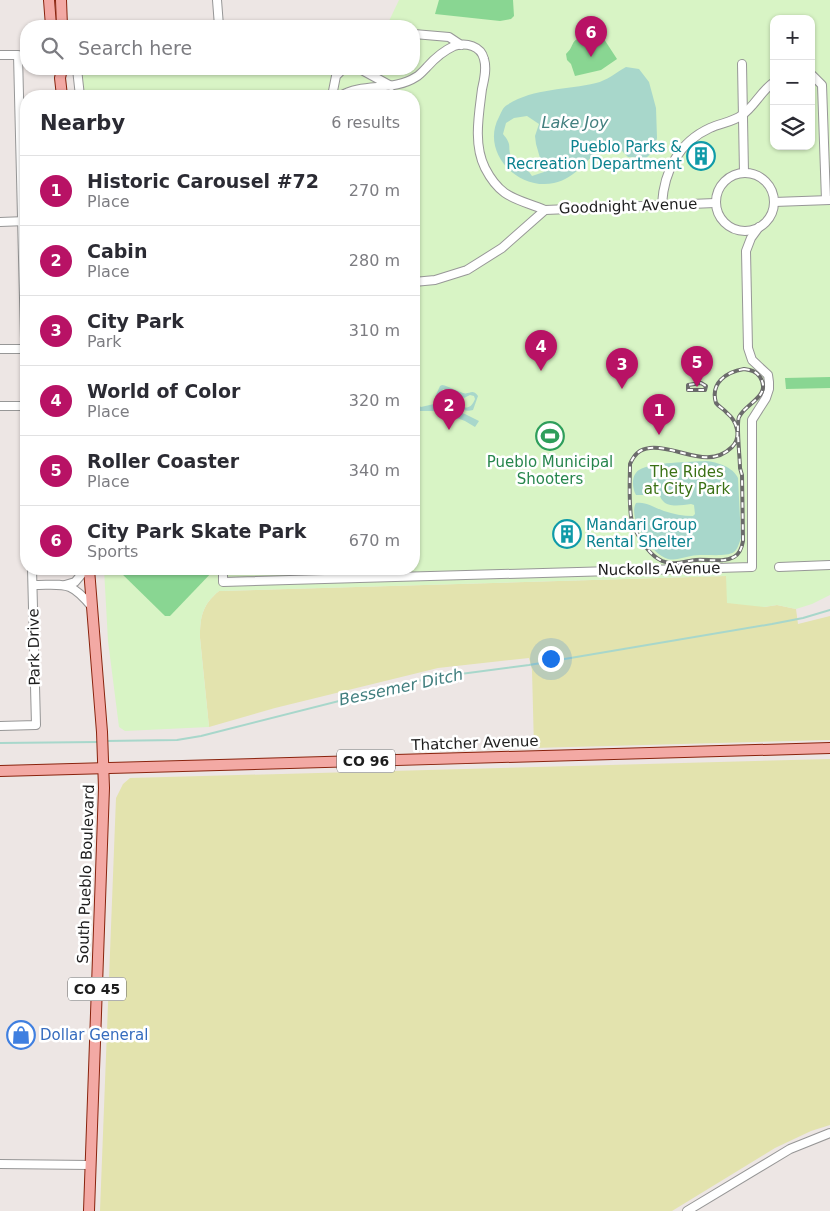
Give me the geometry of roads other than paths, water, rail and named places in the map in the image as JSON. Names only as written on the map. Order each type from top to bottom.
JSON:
[{"type":"main road","points":[[49,0],[51,20]]},
{"type":"main road","points":[[61,0],[62,20]]},
{"type":"main road","points":[[60,75],[62,90]]},
{"type":"main road","name":"South Pueblo Boulevard","points":[[89,575],[104,768],[89,1211]]},
{"type":"main road","name":"Thatcher Avenue","points":[[0,771],[830,748]]},
{"type":"street","points":[[217,0],[219,20]]},
{"type":"street","points":[[420,34],[450,37],[461,45]]},
{"type":"street","points":[[420,75],[442,52],[456,45],[468,45],[479,49],[484,58],[485,67],[479,111],[478,138],[480,153],[485,167],[494,182],[505,194],[522,203],[545,210]]},
{"type":"street","points":[[0,55],[18,55],[20,103]]},
{"type":"street","points":[[742,64],[744,173]]},
{"type":"street","points":[[78,75],[80,90]]},
{"type":"street","points":[[333,90],[337,75]]},
{"type":"street","points":[[371,75],[391,86]]},
{"type":"street","points":[[361,90],[397,85],[420,75]]},
{"type":"street","points":[[774,202],[828,200],[822,85],[815,78]]},
{"type":"street","points":[[662,204],[666,178],[673,161],[685,146],[698,134],[713,126],[743,115],[770,86]]},
{"type":"street","points":[[744,173],[758,176],[766,182],[773,192],[774,202],[770,217],[759,227],[744,230],[727,224],[716,210],[715,202],[721,184],[729,177],[744,173]]},
{"type":"street","name":"Goodnight Avenue","points":[[420,281],[435,280],[467,270],[502,248],[545,210],[715,202]]},
{"type":"street","points":[[0,222],[20,222]]},
{"type":"street","name":"Nuckolls Avenue","points":[[223,575],[223,582],[752,567],[752,420],[769,390],[768,375],[752,360],[748,348],[746,251],[751,238],[759,227]]},
{"type":"street","points":[[0,349],[20,348]]},
{"type":"street","points":[[0,406],[20,406]]},
{"type":"street","points":[[779,567],[830,565]]},
{"type":"street","name":"Park Drive","points":[[0,726],[36,725],[32,575]]},
{"type":"street","points":[[33,585],[63,585],[75,582],[82,575]]},
{"type":"street","points":[[63,585],[78,591],[92,608]]},
{"type":"street","points":[[687,1211],[790,1149],[830,1133]]},
{"type":"street","points":[[0,1164],[90,1165]]},
{"type":"water","name":"Lake Joy","points":[[626,67],[639,69],[649,82],[656,108],[657,138],[654,151],[646,158],[628,157],[614,143],[605,143],[582,167],[569,177],[554,183],[541,184],[528,181],[516,175],[506,166],[499,155],[495,143],[494,130],[502,110],[506,106],[517,99],[539,92],[600,82]],"holes":[[[527,116],[539,124],[535,136],[544,172],[532,176],[511,156],[508,141],[503,134],[506,123],[514,118]]]},
{"type":"water","points":[[442,385],[463,393],[472,392],[476,394],[478,396],[473,410],[459,409],[435,397]],"holes":[[[443,389],[464,398],[470,395],[474,396],[475,399],[471,406],[466,408],[452,404],[450,399],[440,394]]]},
{"type":"water","points":[[434,404],[465,414],[479,421],[475,427],[465,421],[438,411],[420,411],[420,406]]},
{"type":"water","points":[[706,461],[724,466],[736,474],[738,478],[741,538],[738,546],[734,552],[725,555],[696,555],[668,559],[655,551],[643,536],[635,518],[634,510],[636,503],[643,503],[667,512],[689,516],[695,514],[694,505],[669,505],[663,501],[656,491],[648,495],[636,495],[633,478],[639,470],[653,465]]},
{"type":"waterway","name":"Bessemer Ditch","points":[[105,741],[177,740],[201,736],[430,678],[529,665],[772,624],[830,610]]},
{"type":"waterway","name":"Bessemer Ditch","points":[[0,743],[98,742]]},
{"type":"railway","points":[[744,369],[753,371],[760,377],[763,389],[757,399],[742,412],[738,421],[742,475],[743,541],[740,550],[736,556],[725,560],[696,560],[675,563],[662,561],[641,541],[631,520],[630,464],[637,453],[650,448],[713,457],[723,454],[732,447],[737,439],[736,425],[730,416],[716,403],[715,390],[717,384],[726,376],[744,369]]},
{"type":"railway","points":[[701,383],[706,386],[705,390],[688,390],[688,385],[701,383]]},
{"type":"place","name":"City Park Skate Park","points":[[591,57]]},
{"type":"place","name":"Pueblo Parks & Recreation Department","points":[[701,156]]},
{"type":"place","name":"World of Color","points":[[541,371]]},
{"type":"place","name":"Roller Coaster","points":[[697,387]]},
{"type":"place","name":"City Park","points":[[622,389]]},
{"type":"place","name":"Cabin","points":[[449,430]]},
{"type":"place","name":"Historic Carousel #72","points":[[659,435]]},
{"type":"place","name":"Pueblo Municipal Shooters","points":[[550,436]]},
{"type":"place","name":"Mandari Group Rental Shelter","points":[[567,534]]},
{"type":"place","name":"Dollar General","points":[[21,1035]]},
{"type":"park label","name":"The Rides at City Park","points":[[687,480]]}]
